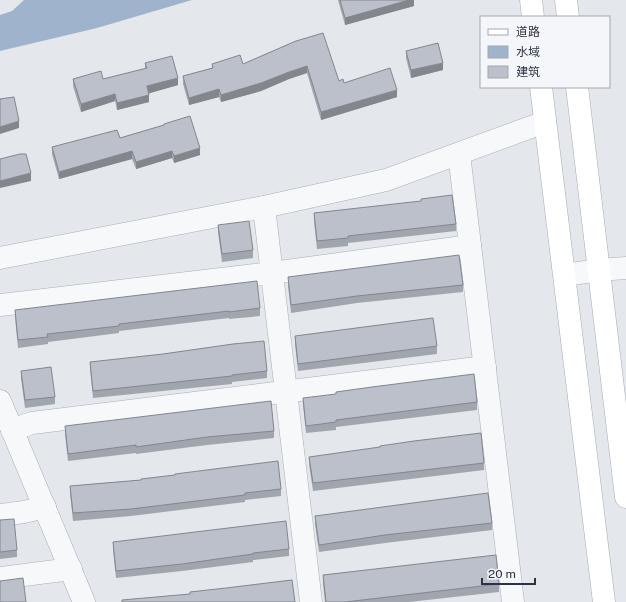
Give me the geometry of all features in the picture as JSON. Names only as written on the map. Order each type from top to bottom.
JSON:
[{"type":"main road","points":[[531,0],[533,16]]},
{"type":"main road","points":[[566,0],[568,16]]},
{"type":"main road","points":[[541,88],[604,602]]},
{"type":"main road","points":[[577,88],[626,497]]},
{"type":"street","points":[[0,258],[264,207],[386,180],[546,122]]},
{"type":"street","points":[[459,154],[513,602]]},
{"type":"street","points":[[264,207],[311,602]]},
{"type":"street","points":[[0,305],[272,273],[470,246]]},
{"type":"street","points":[[565,275],[626,268]]},
{"type":"street","points":[[12,430],[32,423],[485,367]]},
{"type":"street","points":[[0,401],[84,602]]},
{"type":"street","points":[[0,515],[24,512],[44,507]]},
{"type":"street","points":[[0,578],[71,569]]},
{"type":"water","points":[[24,0],[192,0],[97,28],[0,51],[0,15],[12,11]]},
{"type":"building","points":[[340,0],[409,0],[345,18]]},
{"type":"building","points":[[323,33],[339,81],[343,79],[344,83],[390,68],[397,90],[321,112],[307,66],[261,83],[221,95],[219,89],[189,98],[183,76],[213,68],[212,64],[240,55],[243,64],[296,41]]},
{"type":"building","points":[[438,43],[443,63],[411,70],[406,51]]},
{"type":"building","points":[[172,56],[178,78],[147,86],[149,95],[117,103],[115,94],[81,104],[73,79],[101,71],[103,79],[147,68],[145,63]]},
{"type":"building","points":[[14,97],[19,121],[0,127],[0,99]]},
{"type":"building","points":[[190,116],[200,148],[174,156],[172,151],[136,162],[132,151],[59,172],[52,147],[117,130],[120,138]]},
{"type":"building","points":[[26,154],[31,173],[0,181],[0,159]]},
{"type":"building","points":[[452,195],[456,224],[317,241],[314,213],[421,201],[421,199]]},
{"type":"building","points":[[249,221],[253,250],[222,254],[218,225]]},
{"type":"building","points":[[459,255],[463,285],[357,296],[291,305],[288,277]]},
{"type":"building","points":[[257,281],[260,308],[119,324],[119,326],[47,334],[48,337],[18,340],[15,310]]},
{"type":"building","points":[[433,318],[437,346],[298,364],[295,336]]},
{"type":"building","points":[[264,341],[267,371],[93,391],[90,362]]},
{"type":"building","points":[[51,367],[55,397],[25,400],[21,371]]},
{"type":"building","points":[[474,374],[477,402],[336,420],[336,422],[306,426],[303,398],[336,394],[336,392]]},
{"type":"building","points":[[271,401],[274,431],[207,437],[136,447],[136,445],[68,454],[65,426]]},
{"type":"building","points":[[481,433],[484,463],[313,483],[309,457],[414,441]]},
{"type":"building","points":[[278,461],[281,489],[131,509],[73,513],[70,486],[141,480],[175,474]]},
{"type":"building","points":[[488,493],[492,523],[385,535],[319,545],[315,516]]},
{"type":"building","points":[[14,519],[17,550],[0,552],[0,520]]},
{"type":"building","points":[[286,521],[289,549],[182,564],[116,571],[113,542]]},
{"type":"building","points":[[496,555],[499,584],[345,602],[326,602],[323,575]]},
{"type":"building","points":[[23,578],[26,602],[0,602],[0,581]]},
{"type":"building","points":[[292,580],[295,602],[122,602],[122,600],[190,594],[190,592]]}]
